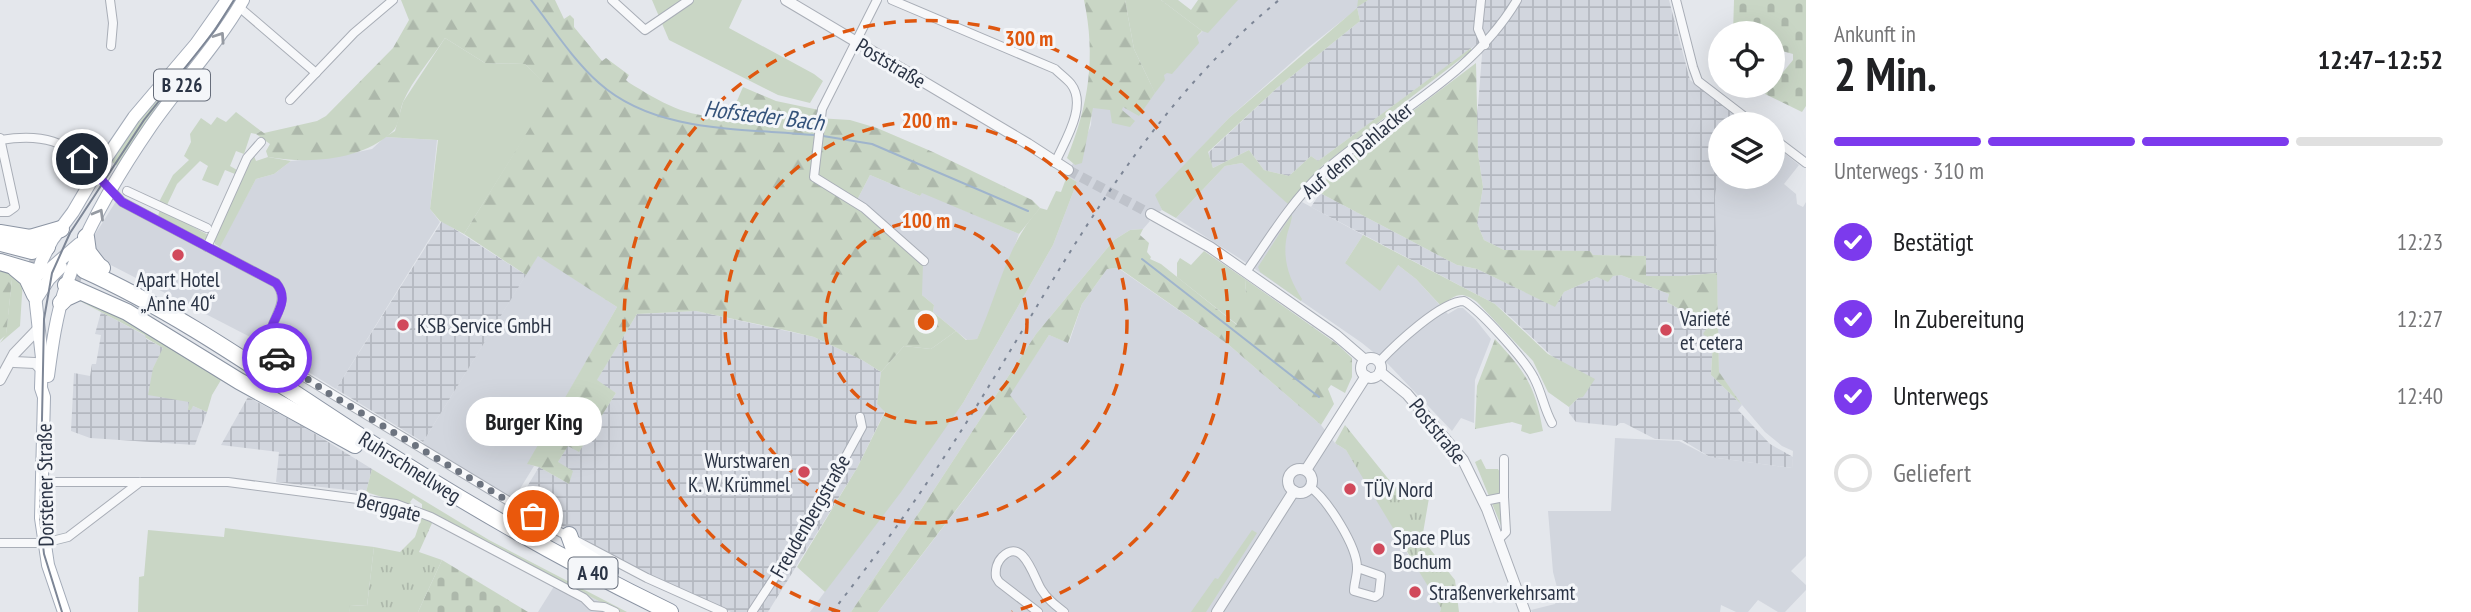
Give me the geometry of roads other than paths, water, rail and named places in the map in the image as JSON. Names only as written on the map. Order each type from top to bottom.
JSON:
[{"type":"highway","points":[[7,264],[35,254],[61,229]]},
{"type":"highway","points":[[0,233],[35,254]]},
{"type":"highway","points":[[61,303],[66,298],[71,272],[88,252],[86,237]]},
{"type":"highway","points":[[0,243],[35,254]]},
{"type":"highway","points":[[0,253],[35,254]]},
{"type":"highway","points":[[7,264],[27,278],[35,299]]},
{"type":"highway","points":[[71,272],[162,298],[242,346],[316,399],[354,438]]},
{"type":"highway","name":"A 40","points":[[71,272],[107,302],[148,324],[239,381],[354,438]]},
{"type":"highway","name":"Ruhrschnellweg","points":[[71,272],[191,338],[354,438],[487,526],[647,612]]},
{"type":"highway","name":"Ruhrschnellweg","points":[[354,438],[541,545],[670,612]]},
{"type":"highway","points":[[569,535],[574,549],[678,612]]},
{"type":"main road","name":"B 226","points":[[71,272],[104,183],[134,117],[196,44],[227,0]]},
{"type":"main road","name":"B 226","points":[[61,229],[86,193],[104,183],[151,126],[218,41],[241,4]]},
{"type":"main road","points":[[61,229],[71,272],[56,293],[61,303]]},
{"type":"main road","points":[[35,254],[51,254],[71,272]]},
{"type":"main road","points":[[35,254],[71,272]]},
{"type":"main road","name":"Dorstener Straße","points":[[35,254],[35,299],[42,370],[41,388],[44,397]]},
{"type":"main road","points":[[35,299],[71,272]]},
{"type":"main road","name":"Dorstener Straße","points":[[61,303],[44,397],[42,482],[44,543],[64,612]]},
{"type":"street","points":[[110,0],[113,23],[111,46]]},
{"type":"street","points":[[290,100],[354,33],[393,0]]},
{"type":"street","points":[[612,0],[645,30],[689,0]]},
{"type":"street","name":"Poststraße","points":[[786,0],[1068,170]]},
{"type":"street","points":[[877,0],[827,97],[819,126],[814,177],[864,208],[924,261]]},
{"type":"street","points":[[892,0],[1055,69],[1071,84],[1077,102],[1076,113],[1055,163]]},
{"type":"street","points":[[1481,0],[1478,29],[1485,45]]},
{"type":"street","name":"Auf dem Dahlacker","points":[[1246,272],[1292,206],[1323,173],[1466,62],[1499,29],[1517,0]]},
{"type":"street","points":[[1676,0],[1693,67],[1699,80],[1739,112]]},
{"type":"street","points":[[241,4],[316,73]]},
{"type":"street","points":[[0,212],[8,212],[15,206],[0,140],[35,136],[52,140],[74,152],[122,202],[272,280],[281,289],[281,305],[268,337],[271,349],[280,360],[328,393],[569,535],[647,578],[723,612]]},
{"type":"street","points":[[207,247],[247,158],[261,142]]},
{"type":"street","points":[[1785,147],[1806,163]]},
{"type":"street","points":[[127,191],[207,228]]},
{"type":"street","points":[[153,218],[159,206]]},
{"type":"street","points":[[1151,214],[1200,240],[1325,327],[1365,360]]},
{"type":"street","points":[[1366,376],[1373,377],[1379,367],[1421,323],[1455,303],[1464,301],[1526,362],[1552,424]]},
{"type":"street","points":[[0,380],[14,354],[37,330]]},
{"type":"street","points":[[7,364],[54,335]]},
{"type":"street","points":[[1366,376],[1361,367],[1365,360],[1374,358],[1379,367]]},
{"type":"street","points":[[7,364],[35,363],[42,370]]},
{"type":"street","name":"Poststraße","points":[[1379,367],[1408,394],[1448,439],[1469,469],[1484,501],[1525,612]]},
{"type":"street","points":[[1306,470],[1366,376]]},
{"type":"street","name":"Freudenbergstraße","points":[[752,612],[805,531],[862,427],[860,417]]},
{"type":"street","points":[[1498,540],[1506,531],[1504,459]]},
{"type":"street","points":[[1299,469],[1306,470],[1311,478],[1310,487],[1303,492],[1294,491],[1288,482],[1291,473],[1299,469]]},
{"type":"street","name":"Berggate","points":[[42,482],[228,482],[396,504],[448,526],[584,598],[592,606],[615,612]]},
{"type":"street","points":[[0,544],[44,543],[70,536],[140,482]]},
{"type":"street","points":[[1310,487],[1323,498],[1338,520],[1358,568]]},
{"type":"street","points":[[1217,612],[1294,491]]},
{"type":"street","points":[[1484,501],[1504,497]]},
{"type":"street","points":[[1038,612],[996,577],[998,563],[1005,554],[1014,552],[1023,555],[1041,589],[1064,612]]},
{"type":"waterway","name":"Hofsteder Bach","points":[[531,0],[589,74],[622,100],[647,112],[674,120],[730,129],[814,135]]},
{"type":"waterway","name":"Hofsteder Bach","points":[[823,136],[872,144],[1028,211]]},
{"type":"waterway","name":"Hofsteder Bach","points":[[1142,259],[1319,397]]},
{"type":"tunnel","points":[[1068,170],[1151,214]]},
{"type":"tunnel","points":[[29,261],[81,280]]},
{"type":"tram line","points":[[62,612],[44,554],[40,519],[44,319],[52,273],[70,233],[144,120],[215,30],[234,0]]},
{"type":"railway","points":[[832,612],[888,539],[940,463],[1074,246],[1145,141],[1185,92],[1229,45],[1279,0]]},
{"type":"place","name":"Apart Hotel „An‘ne 40“","points":[[178,255]]},
{"type":"place","name":"KSB Service GmbH","points":[[403,325]]},
{"type":"place","name":"Varieté et cetera","points":[[1666,330]]},
{"type":"place","name":"Wurstwaren K. W. Krümmel","points":[[804,472]]},
{"type":"place","name":"TÜV Nord","points":[[1350,489]]},
{"type":"place","name":"Burger King","points":[[533,516]]},
{"type":"place","name":"Space Plus Bochum","points":[[1379,549]]},
{"type":"place","name":"Straßenverkehrsamt","points":[[1415,592]]}]
